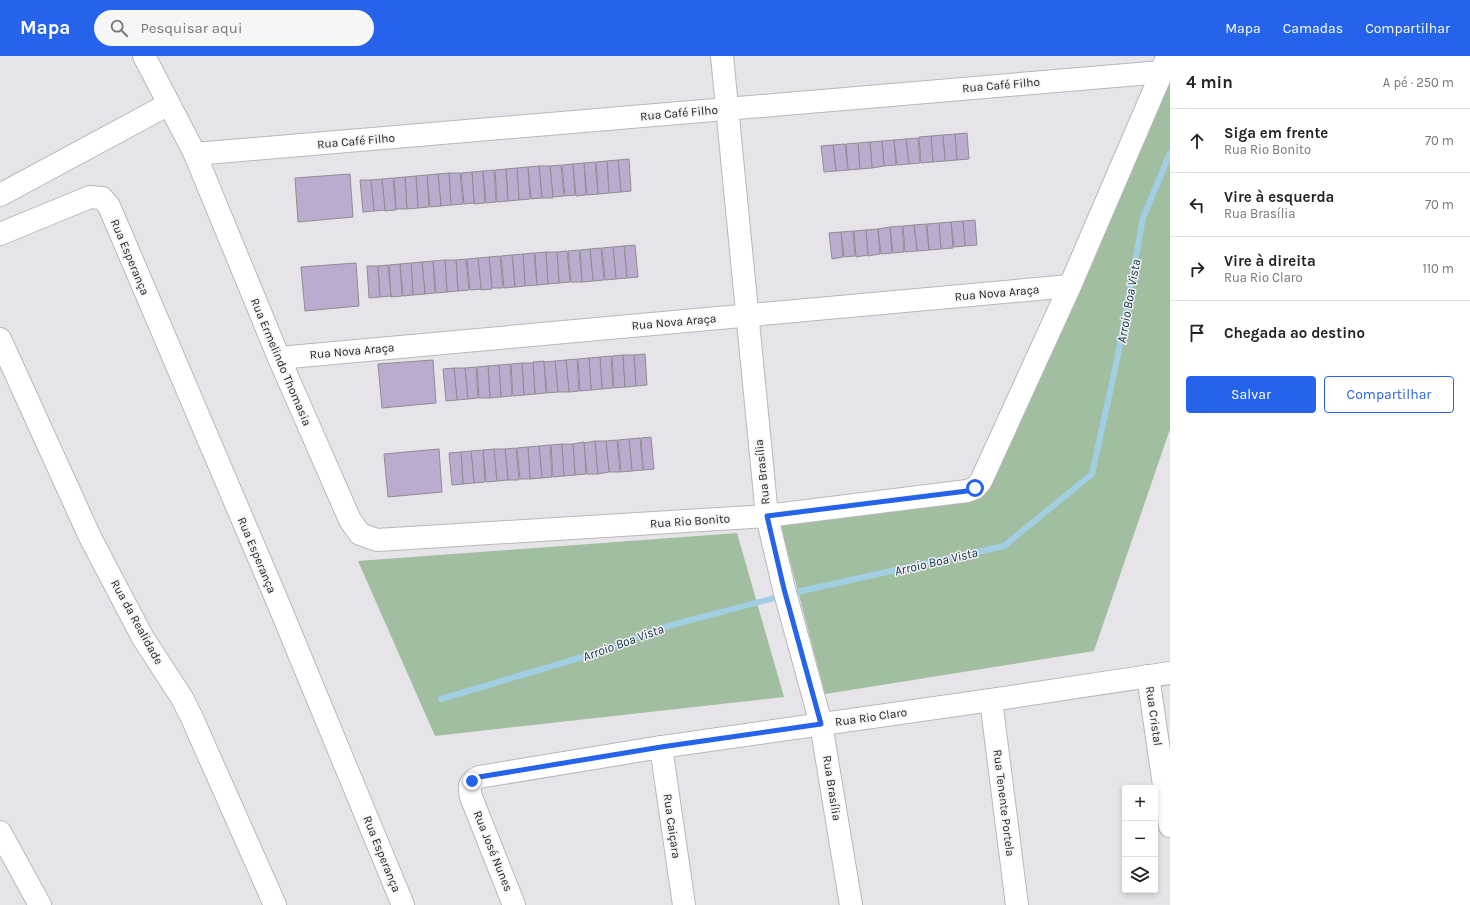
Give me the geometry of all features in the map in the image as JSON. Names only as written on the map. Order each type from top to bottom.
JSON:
[{"type":"street","name":"Rua Ermelindo Thomasia","points":[[144,56],[195,154],[278,358],[350,520],[360,534],[377,540],[394,540]]},
{"type":"street","name":"Rua Brasília","points":[[722,56],[767,516],[784,589],[821,724],[851,905]]},
{"type":"street","points":[[1070,286],[1164,64]]},
{"type":"street","name":"Rua Café Filho","points":[[195,154],[727,109],[1164,64]]},
{"type":"street","points":[[1,193],[169,104]]},
{"type":"street","name":"Rua Esperança","points":[[0,234],[90,197],[102,198],[109,206],[276,598],[403,905]]},
{"type":"street","name":"Rua Nova Araça","points":[[278,358],[1070,286]]},
{"type":"street","name":"Rua Rio Bonito","points":[[394,540],[767,516],[967,491],[975,488],[981,481],[1070,286]]},
{"type":"street","name":"Rua da Realidade","points":[[0,339],[90,537],[143,638],[182,698],[192,718],[275,905]]},
{"type":"street","name":"Rua Rio Claro","points":[[472,797],[470,787],[472,781],[479,777],[661,747],[1170,673]]},
{"type":"street","name":"Rua Cristal","points":[[1148,676],[1170,826]]},
{"type":"street","name":"Rua Tenente Portela","points":[[991,700],[1016,905]]},
{"type":"street","name":"Rua Caiçara","points":[[661,747],[684,905]]},
{"type":"street","name":"Rua José Nunes","points":[[472,797],[514,905]]},
{"type":"street","points":[[0,832],[40,905]]},
{"type":"green space","points":[[1170,79],[1170,429],[1094,651],[825,694],[779,519],[978,497]]},
{"type":"green space","points":[[737,533],[784,697],[435,736],[358,561]]},
{"type":"building","points":[[967,133],[969,159],[957,160],[955,134]]},
{"type":"building","points":[[955,134],[957,160],[945,161],[943,135]]},
{"type":"building","points":[[943,135],[945,161],[933,162],[931,136]]},
{"type":"building","points":[[931,136],[933,162],[921,163],[919,137]]},
{"type":"building","points":[[918,138],[920,163],[909,164],[906,139]]},
{"type":"building","points":[[906,139],[909,164],[897,165],[894,140]]},
{"type":"building","points":[[894,140],[896,165],[884,166],[882,141]]},
{"type":"building","points":[[882,141],[884,166],[872,168],[870,142]]},
{"type":"building","points":[[870,142],[872,168],[860,169],[858,143]]},
{"type":"building","points":[[858,143],[860,169],[848,170],[846,144]]},
{"type":"building","points":[[845,144],[848,170],[836,171],[833,145]]},
{"type":"building","points":[[833,145],[836,171],[824,172],[821,146]]},
{"type":"building","points":[[629,159],[631,191],[621,192],[618,160]]},
{"type":"building","points":[[618,160],[621,192],[609,193],[607,161]]},
{"type":"building","points":[[607,161],[609,193],[598,194],[596,162]]},
{"type":"building","points":[[595,162],[598,194],[587,195],[584,163]]},
{"type":"building","points":[[584,163],[586,195],[576,196],[573,164]]},
{"type":"building","points":[[573,164],[575,195],[565,196],[562,165]]},
{"type":"building","points":[[561,165],[564,196],[553,197],[550,166]]},
{"type":"building","points":[[539,166],[550,166],[553,198],[542,198]]},
{"type":"building","points":[[539,166],[542,198],[531,199],[528,167]]},
{"type":"building","points":[[528,167],[530,199],[519,200],[517,168]]},
{"type":"building","points":[[517,168],[519,200],[508,201],[506,169]]},
{"type":"building","points":[[506,169],[508,201],[497,202],[495,170]]},
{"type":"building","points":[[494,170],[496,202],[486,203],[483,171]]},
{"type":"building","points":[[483,171],[485,203],[474,204],[472,172]]},
{"type":"building","points":[[472,172],[474,203],[464,204],[461,173]]},
{"type":"building","points":[[449,173],[460,173],[463,204],[451,205]]},
{"type":"building","points":[[449,173],[451,205],[441,206],[438,174]]},
{"type":"building","points":[[350,174],[353,217],[298,222],[295,178]]},
{"type":"building","points":[[438,174],[441,206],[430,207],[427,175]]},
{"type":"building","points":[[427,175],[429,207],[418,208],[416,176]]},
{"type":"building","points":[[416,176],[418,208],[407,209],[405,177]]},
{"type":"building","points":[[405,177],[407,209],[396,209],[394,178]]},
{"type":"building","points":[[393,178],[396,210],[385,211],[382,179]]},
{"type":"building","points":[[382,179],[385,210],[374,211],[371,180]]},
{"type":"building","points":[[360,180],[371,180],[374,211],[363,212]]},
{"type":"building","points":[[975,220],[977,245],[965,246],[963,221]]},
{"type":"building","points":[[963,221],[965,246],[954,247],[951,222]]},
{"type":"building","points":[[951,222],[953,248],[941,249],[939,223]]},
{"type":"building","points":[[939,223],[941,249],[929,250],[927,224]]},
{"type":"building","points":[[926,224],[929,250],[917,251],[914,225]]},
{"type":"building","points":[[914,225],[917,251],[905,252],[903,226]]},
{"type":"building","points":[[902,226],[904,252],[893,253],[890,227]]},
{"type":"building","points":[[890,227],[892,253],[881,254],[878,229]]},
{"type":"building","points":[[878,229],[880,254],[868,256],[866,230]]},
{"type":"building","points":[[866,230],[868,255],[856,257],[854,231]]},
{"type":"building","points":[[853,231],[855,256],[844,257],[841,232]]},
{"type":"building","points":[[841,232],[843,257],[832,259],[829,233]]},
{"type":"building","points":[[635,245],[638,277],[627,278],[624,246]]},
{"type":"building","points":[[624,246],[627,278],[616,279],[613,247]]},
{"type":"building","points":[[613,247],[616,279],[605,280],[602,248]]},
{"type":"building","points":[[601,248],[604,280],[593,281],[590,249]]},
{"type":"building","points":[[590,249],[593,281],[582,282],[580,250]]},
{"type":"building","points":[[579,250],[582,282],[571,282],[568,251]]},
{"type":"building","points":[[567,251],[570,282],[559,283],[557,252]]},
{"type":"building","points":[[546,252],[557,252],[559,283],[548,284]]},
{"type":"building","points":[[546,252],[548,284],[537,285],[535,253]]},
{"type":"building","points":[[534,253],[537,285],[525,286],[523,254]]},
{"type":"building","points":[[523,254],[525,286],[515,287],[512,255]]},
{"type":"building","points":[[512,255],[515,287],[504,288],[501,256]]},
{"type":"building","points":[[500,256],[503,288],[492,288],[489,257]]},
{"type":"building","points":[[489,257],[492,289],[481,290],[478,258]]},
{"type":"building","points":[[478,258],[481,289],[470,290],[467,259]]},
{"type":"building","points":[[466,259],[469,290],[458,291],[456,260]]},
{"type":"building","points":[[445,260],[456,260],[458,291],[447,292]]},
{"type":"building","points":[[445,260],[447,292],[436,293],[433,261]]},
{"type":"building","points":[[433,261],[435,293],[425,294],[422,262]]},
{"type":"building","points":[[422,262],[425,294],[413,295],[411,263]]},
{"type":"building","points":[[356,263],[359,306],[305,311],[301,267]]},
{"type":"building","points":[[411,263],[413,295],[403,296],[400,264]]},
{"type":"building","points":[[400,264],[402,296],[391,297],[389,265]]},
{"type":"building","points":[[388,265],[391,296],[380,297],[378,266]]},
{"type":"building","points":[[367,266],[378,266],[380,297],[369,298]]},
{"type":"building","points":[[645,354],[647,385],[636,386],[634,355]]},
{"type":"building","points":[[623,355],[625,387],[614,388],[612,356]]},
{"type":"building","points":[[623,355],[634,355],[636,386],[625,387]]},
{"type":"building","points":[[611,356],[613,388],[602,389],[600,357]]},
{"type":"building","points":[[600,357],[602,389],[591,390],[589,358]]},
{"type":"building","points":[[589,358],[591,390],[580,391],[578,359]]},
{"type":"building","points":[[577,359],[579,391],[569,392],[566,360]]},
{"type":"building","points":[[433,360],[436,403],[382,408],[378,364]]},
{"type":"building","points":[[566,360],[569,392],[558,392],[555,361]]},
{"type":"building","points":[[544,361],[546,393],[535,394],[533,362]]},
{"type":"building","points":[[555,361],[558,392],[547,393],[544,362]]},
{"type":"building","points":[[522,363],[533,363],[535,394],[524,395]]},
{"type":"building","points":[[522,363],[524,395],[513,396],[511,364]]},
{"type":"building","points":[[510,364],[512,396],[501,397],[499,365]]},
{"type":"building","points":[[499,365],[501,397],[490,398],[488,366]]},
{"type":"building","points":[[488,366],[490,398],[479,398],[477,367]]},
{"type":"building","points":[[476,367],[478,398],[468,399],[465,368]]},
{"type":"building","points":[[454,368],[465,368],[468,399],[457,400]]},
{"type":"building","points":[[454,368],[457,400],[446,401],[443,369]]},
{"type":"building","points":[[651,437],[654,469],[643,470],[641,438]]},
{"type":"building","points":[[640,438],[643,470],[632,471],[629,439]]},
{"type":"building","points":[[629,439],[632,471],[621,472],[618,440]]},
{"type":"building","points":[[617,440],[620,472],[609,472],[606,441]]},
{"type":"building","points":[[595,441],[598,474],[587,474],[584,443]]},
{"type":"building","points":[[595,441],[606,441],[609,472],[598,474]]},
{"type":"building","points":[[584,442],[586,474],[575,475],[573,444]]},
{"type":"building","points":[[562,444],[564,476],[553,477],[551,445]]},
{"type":"building","points":[[562,444],[573,444],[575,475],[564,476]]},
{"type":"building","points":[[550,445],[552,477],[542,478],[539,446]]},
{"type":"building","points":[[539,446],[542,478],[530,479],[528,447]]},
{"type":"building","points":[[528,447],[530,479],[520,479],[517,448]]},
{"type":"building","points":[[516,448],[519,480],[508,480],[505,449]]},
{"type":"building","points":[[439,449],[442,492],[388,497],[384,454]]},
{"type":"building","points":[[494,449],[497,481],[486,482],[483,450]]},
{"type":"building","points":[[494,449],[505,449],[508,480],[497,481]]},
{"type":"building","points":[[483,450],[485,482],[474,483],[471,451]]},
{"type":"building","points":[[471,451],[474,483],[463,484],[461,452]]},
{"type":"building","points":[[461,452],[463,484],[452,485],[449,453]]},
{"type":"waterway","name":"Arroio Boa Vista","points":[[441,699],[586,656],[668,626],[801,591],[1004,546],[1092,474],[1117,360],[1143,218],[1170,153]]},
{"type":"route","points":[[472,781],[479,777],[661,747],[821,724],[784,589],[767,516],[967,491],[975,488]]}]
